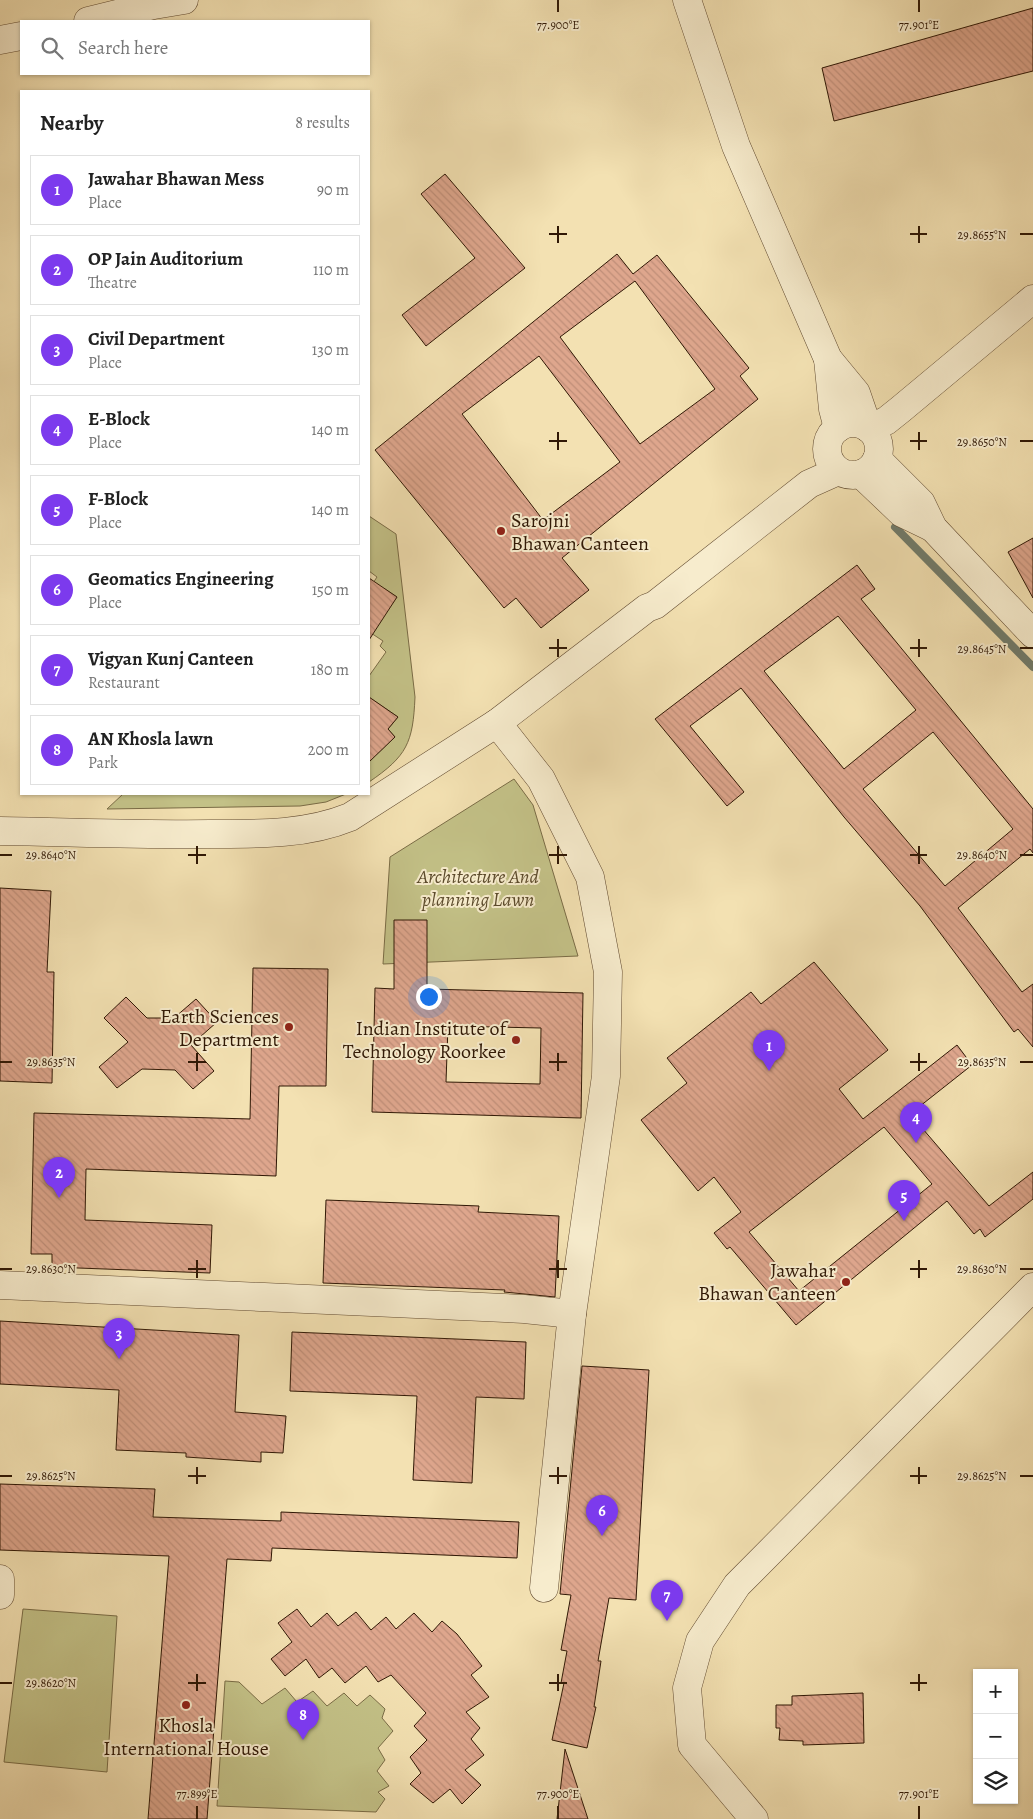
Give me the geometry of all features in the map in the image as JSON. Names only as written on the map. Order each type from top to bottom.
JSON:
[{"type":"street","points":[[92,20],[184,0]]},
{"type":"street","points":[[687,0],[736,146],[828,359],[856,393],[858,456]]},
{"type":"street","points":[[0,40],[20,36]]},
{"type":"street","points":[[0,831],[170,835],[265,834],[331,825],[350,817],[497,723],[647,608],[655,605],[808,484],[858,456],[886,421],[1033,300]]},
{"type":"street","points":[[828,359],[833,408],[838,428],[828,440],[858,456],[921,503],[933,528],[1033,634]]},
{"type":"street","points":[[497,723],[541,779],[590,877],[608,972],[606,1076],[572,1314],[544,1588]]},
{"type":"street","points":[[0,1285],[524,1308],[572,1314]]},
{"type":"street","points":[[754,1819],[692,1745],[687,1688],[700,1641],[737,1585],[1033,1287]]},
{"type":"street","points":[[0,1579],[0,1595]]},
{"type":"green space","points":[[370,517],[396,534],[415,697],[412,726],[406,747],[392,764],[370,781],[370,748],[376,755],[395,737],[388,729],[398,717],[373,700],[370,702],[370,675],[386,652],[380,646],[383,641],[371,633],[397,597],[385,589],[377,600],[370,596],[370,588],[377,577],[370,572]]},
{"type":"green space","name":"Architecture And planning Lawn","points":[[514,779],[533,805],[578,956],[383,964],[390,857]]},
{"type":"green space","points":[[122,795],[344,795],[326,802],[300,806],[107,809]]},
{"type":"green space","points":[[23,1609],[117,1616],[107,1772],[4,1762]]},
{"type":"green space","points":[[225,1681],[239,1682],[262,1704],[285,1688],[297,1702],[313,1691],[327,1706],[344,1693],[357,1706],[370,1695],[385,1709],[382,1718],[393,1731],[378,1748],[385,1760],[377,1771],[389,1786],[378,1792],[385,1799],[376,1812],[217,1806]]},
{"type":"building","points":[[1033,8],[1033,71],[834,121],[822,68]]},
{"type":"building","points":[[445,174],[525,268],[426,346],[402,315],[475,258],[421,194]]},
{"type":"building","points":[[617,254],[633,274],[657,255],[749,368],[740,376],[758,399],[562,558],[589,590],[541,628],[516,598],[504,608],[375,450]],"holes":[[[635,281],[715,389],[640,444],[560,337]],[[539,356],[620,462],[543,520],[462,414]]]},
{"type":"building","points":[[1033,538],[1033,598],[1008,552]]},
{"type":"building","points":[[857,565],[875,589],[861,599],[1033,809],[1033,853],[1030,849],[958,908],[1022,992],[1033,984],[1033,1047],[1018,1029],[1014,1032],[920,906],[844,817],[741,688],[690,726],[744,792],[727,806],[655,719]],"holes":[[[838,616],[916,710],[844,769],[764,671]],[[933,732],[1013,829],[945,886],[863,789]]]},
{"type":"building","points":[[370,579],[397,597],[370,638]]},
{"type":"building","points":[[370,698],[398,717],[388,729],[395,737],[370,761]]},
{"type":"building","points":[[0,888],[51,891],[47,972],[54,972],[52,1083],[0,1081]]},
{"type":"building","points":[[394,920],[427,920],[427,989],[583,993],[581,1118],[372,1112],[375,988],[394,989]],"holes":[[[448,1026],[541,1028],[540,1084],[446,1082]]]},
{"type":"building","points":[[814,962],[888,1050],[839,1089],[863,1119],[957,1045],[972,1065],[910,1114],[989,1206],[1033,1172],[1033,1199],[985,1237],[980,1229],[974,1234],[947,1201],[796,1325],[730,1247],[727,1249],[714,1233],[741,1212],[714,1177],[698,1191],[641,1120],[687,1083],[667,1058],[751,992],[761,1004]],"holes":[[[884,1127],[932,1184],[799,1291],[749,1232]]]},
{"type":"building","points":[[253,968],[328,969],[326,1086],[279,1086],[276,1176],[86,1169],[85,1220],[212,1225],[210,1273],[52,1267],[52,1254],[31,1254],[34,1113],[250,1119]]},
{"type":"building","points":[[126,997],[147,1018],[174,1018],[196,999],[217,1022],[191,1045],[214,1071],[193,1089],[175,1070],[142,1069],[117,1088],[99,1067],[128,1042],[104,1018]]},
{"type":"building","points":[[326,1200],[479,1206],[478,1212],[559,1216],[555,1297],[504,1292],[505,1290],[323,1283]]},
{"type":"building","points":[[0,1321],[239,1335],[235,1412],[286,1416],[283,1453],[261,1452],[261,1462],[186,1457],[186,1453],[116,1450],[119,1390],[0,1384]]},
{"type":"building","points":[[292,1332],[526,1342],[524,1399],[476,1397],[472,1483],[413,1480],[417,1396],[290,1391]]},
{"type":"building","points":[[582,1366],[649,1370],[636,1600],[609,1598],[598,1661],[601,1661],[594,1707],[596,1707],[587,1748],[552,1740],[564,1683],[561,1683],[567,1651],[561,1650],[571,1595],[560,1594]]},
{"type":"building","points":[[0,1484],[155,1489],[153,1517],[281,1521],[281,1512],[519,1522],[517,1558],[272,1548],[271,1561],[227,1559],[207,1819],[148,1819],[169,1556],[0,1550]]},
{"type":"building","points":[[297,1609],[311,1627],[327,1613],[338,1626],[356,1612],[371,1630],[386,1617],[396,1629],[414,1613],[432,1632],[442,1621],[457,1634],[482,1666],[471,1675],[489,1697],[466,1712],[480,1728],[471,1739],[484,1755],[465,1770],[481,1785],[462,1804],[450,1789],[433,1803],[410,1784],[421,1773],[410,1757],[427,1740],[414,1726],[426,1713],[391,1675],[378,1682],[366,1666],[345,1683],[332,1668],[319,1678],[306,1659],[285,1676],[271,1659],[292,1642],[278,1623]]},
{"type":"building","points":[[863,1693],[864,1743],[803,1745],[803,1741],[779,1740],[780,1728],[776,1728],[776,1705],[792,1705],[792,1696]]},
{"type":"building","points":[[565,1749],[588,1819],[557,1819]]},
{"type":"waterway","points":[[895,527],[1033,667]]},
{"type":"place","name":"Sarojni Bhawan Canteen","points":[[501,531]]},
{"type":"place","name":"Earth Sciences Department","points":[[289,1027]]},
{"type":"place","name":"Indian Institute of Technology Roorkee","points":[[516,1040]]},
{"type":"place","name":"Jawahar Bhawan Mess","points":[[769,1071]]},
{"type":"place","name":"E-Block","points":[[916,1143]]},
{"type":"place","name":"OP Jain Auditorium","points":[[59,1198]]},
{"type":"place","name":"F-Block","points":[[904,1221]]},
{"type":"place","name":"Jawahar Bhawan Canteen","points":[[846,1282]]},
{"type":"place","name":"Civil Department","points":[[119,1359]]},
{"type":"place","name":"Geomatics Engineering","points":[[602,1536]]},
{"type":"place","name":"Vigyan Kunj Canteen","points":[[667,1621]]},
{"type":"place","name":"Khosla International House","points":[[186,1705]]},
{"type":"place","name":"AN Khosla lawn","points":[[303,1740]]}]
